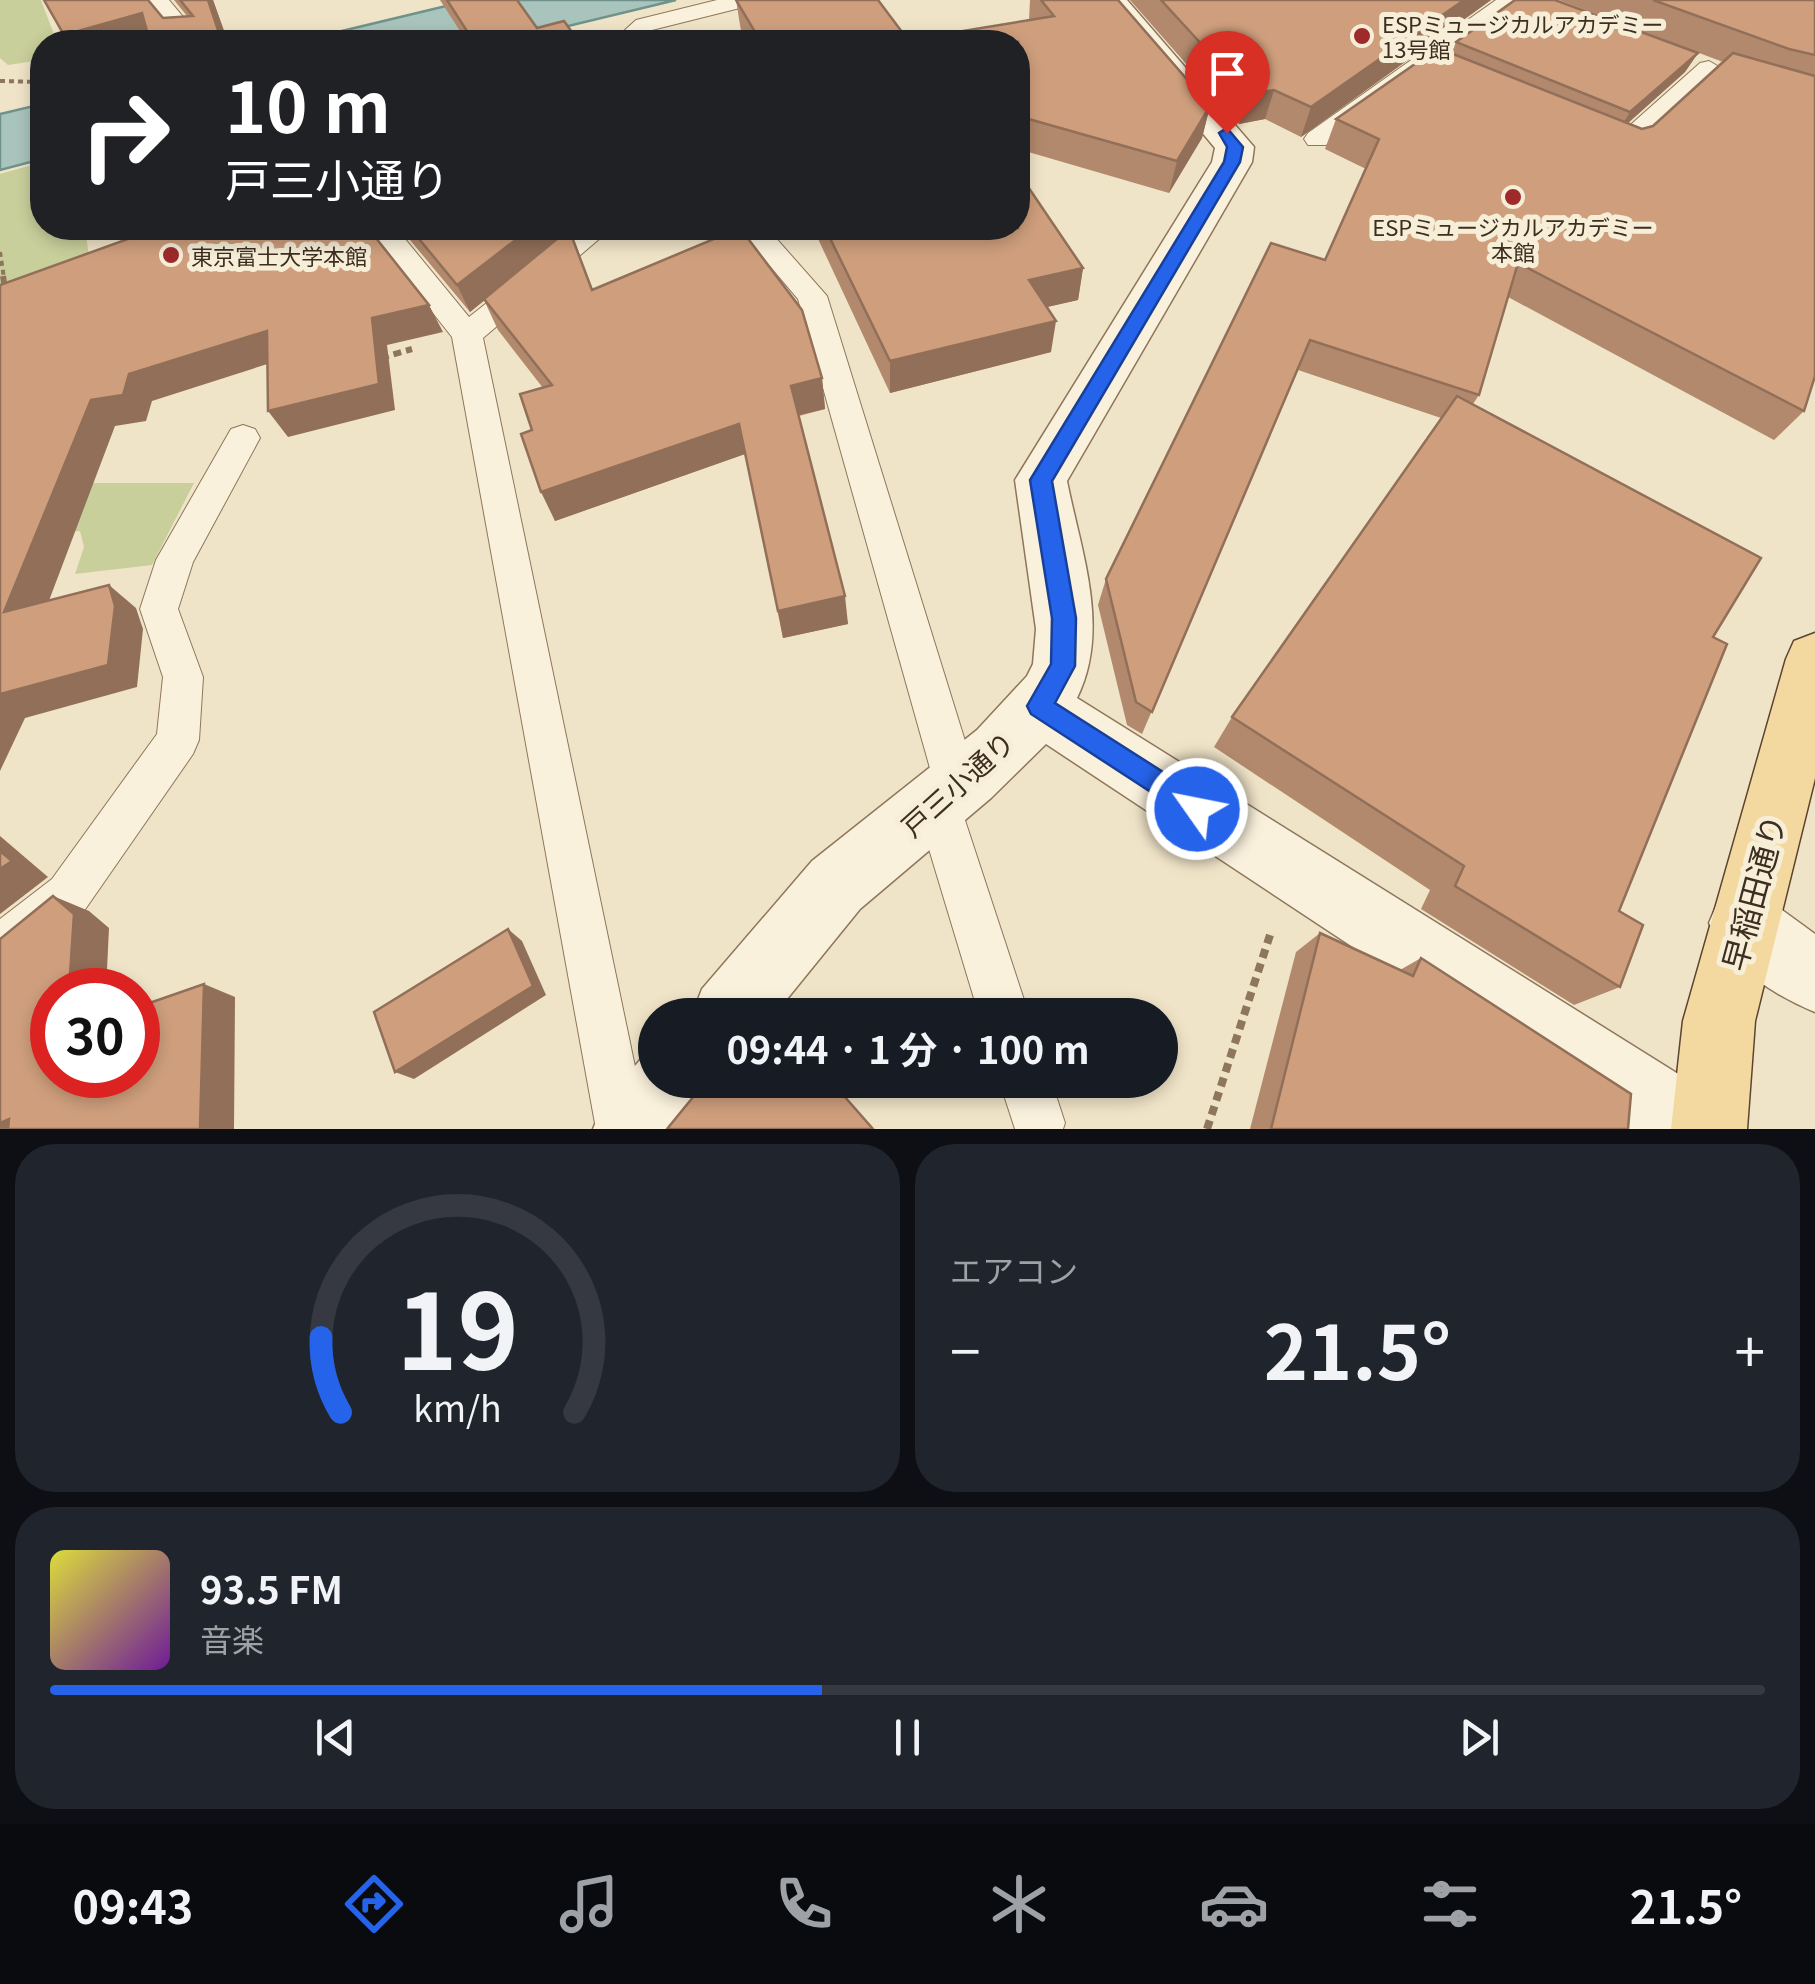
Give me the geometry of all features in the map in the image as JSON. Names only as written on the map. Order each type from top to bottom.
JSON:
[{"type":"main road","name":"早稲田通り","points":[[1709,1129],[1719,1021],[1815,659]]},
{"type":"street","name":"戸三小通り","points":[[742,998],[848,872],[947,796],[1040,706],[1063,666],[1064,618],[1041,480],[1232,162],[1235,147],[1109,0]]},
{"type":"street","points":[[1040,706],[1696,1129]]},
{"type":"street","points":[[1743,923],[1815,977]]},
{"type":"street","points":[[632,1129],[658,1098]]},
{"type":"lane","points":[[158,0],[183,30]]},
{"type":"lane","points":[[637,30],[744,0]]},
{"type":"lane","points":[[1317,139],[1433,68],[1511,0]]},
{"type":"lane","points":[[1586,132],[1622,147],[1709,68]]},
{"type":"lane","points":[[390,240],[466,334],[622,1129]]},
{"type":"lane","points":[[466,334],[583,240]]},
{"type":"lane","points":[[763,240],[812,296],[1000,998]]},
{"type":"lane","points":[[0,949],[68,895],[178,740],[183,677],[159,609],[174,560],[243,438]]},
{"type":"path","points":[[0,81],[30,82]]},
{"type":"path","points":[[0,252],[8,305]]},
{"type":"path","points":[[366,362],[466,334]]},
{"type":"path","points":[[1207,1129],[1292,870]]},
{"type":"green space","points":[[0,0],[41,0],[52,30],[30,30],[30,62],[8,65],[0,58]]},
{"type":"green space","points":[[30,165],[30,240],[87,240],[92,277],[0,304],[0,174]]},
{"type":"green space","points":[[41,483],[194,483],[152,565],[75,574],[84,547],[80,531],[21,537]]},
{"type":"water","points":[[471,0],[676,0],[552,30],[346,30]]},
{"type":"water","points":[[30,107],[30,162],[0,170],[0,114]]},
{"type":"building","points":[[44,0],[148,0],[163,18],[193,16],[180,0],[208,0],[218,30],[147,30],[142,13],[82,30],[61,30]]},
{"type":"building","points":[[447,0],[517,0],[537,28],[564,21],[570,30],[466,30]]},
{"type":"building","points":[[736,0],[878,0],[900,30],[754,30]]},
{"type":"building","points":[[1041,0],[1118,0],[1210,106],[1177,161],[1030,119],[1030,30],[969,30],[1054,16]]},
{"type":"building","points":[[1161,0],[1464,0],[1311,107],[1274,90],[1248,95]]},
{"type":"building","points":[[1515,0],[1555,0],[1698,53],[1630,112],[1456,42]]},
{"type":"building","points":[[1653,0],[1815,0],[1815,55],[1789,49]]},
{"type":"building","points":[[1438,48],[1642,129],[1653,126],[1733,53],[1815,76],[1815,376],[1804,411],[1518,263],[1479,395],[1310,340],[1152,712],[1136,702],[1106,579],[1271,243],[1325,260],[1379,139],[1336,119]]},
{"type":"building","points":[[1030,190],[1083,268],[1029,280],[1056,321],[890,361],[831,240],[1030,240]]},
{"type":"building","points":[[125,240],[378,240],[429,305],[372,318],[379,384],[268,411],[267,331],[129,374],[123,395],[91,400],[4,612],[109,585],[115,606],[108,665],[0,694],[0,285]]},
{"type":"building","points":[[420,240],[515,240],[457,285]]},
{"type":"building","points":[[556,240],[573,240],[592,290],[711,240],[749,240],[802,310],[822,378],[791,386],[845,596],[778,611],[739,424],[541,492],[521,434],[532,430],[520,394],[552,385],[484,299]]},
{"type":"building","points":[[1457,396],[1761,558],[1713,637],[1727,644],[1619,911],[1643,925],[1620,987],[1455,886],[1464,866],[1232,717]]},
{"type":"building","points":[[0,851],[12,861],[0,869]]},
{"type":"building","points":[[53,896],[74,914],[70,968],[30,968],[30,1098],[160,1098],[160,999],[204,984],[200,1129],[8,1129],[9,1119],[0,1123],[0,939]]},
{"type":"building","points":[[508,929],[533,986],[395,1072],[374,1012]]},
{"type":"building","points":[[1320,933],[1413,976],[1421,958],[1631,1094],[1628,1129],[1271,1129]]},
{"type":"building","points":[[692,1098],[846,1098],[873,1129],[667,1129]]},
{"type":"place","name":"ESPミュージカルアカデミー 13号館","points":[[1362,36]]},
{"type":"place","name":"ESPミュージカルアカデミー 本館","points":[[1513,197]]},
{"type":"place","name":"東京富士大学本館","points":[[171,255]]},
{"type":"route","points":[[1197,809],[1040,706],[1063,666],[1064,618],[1041,480],[1232,162],[1235,147],[1227,133]]}]
